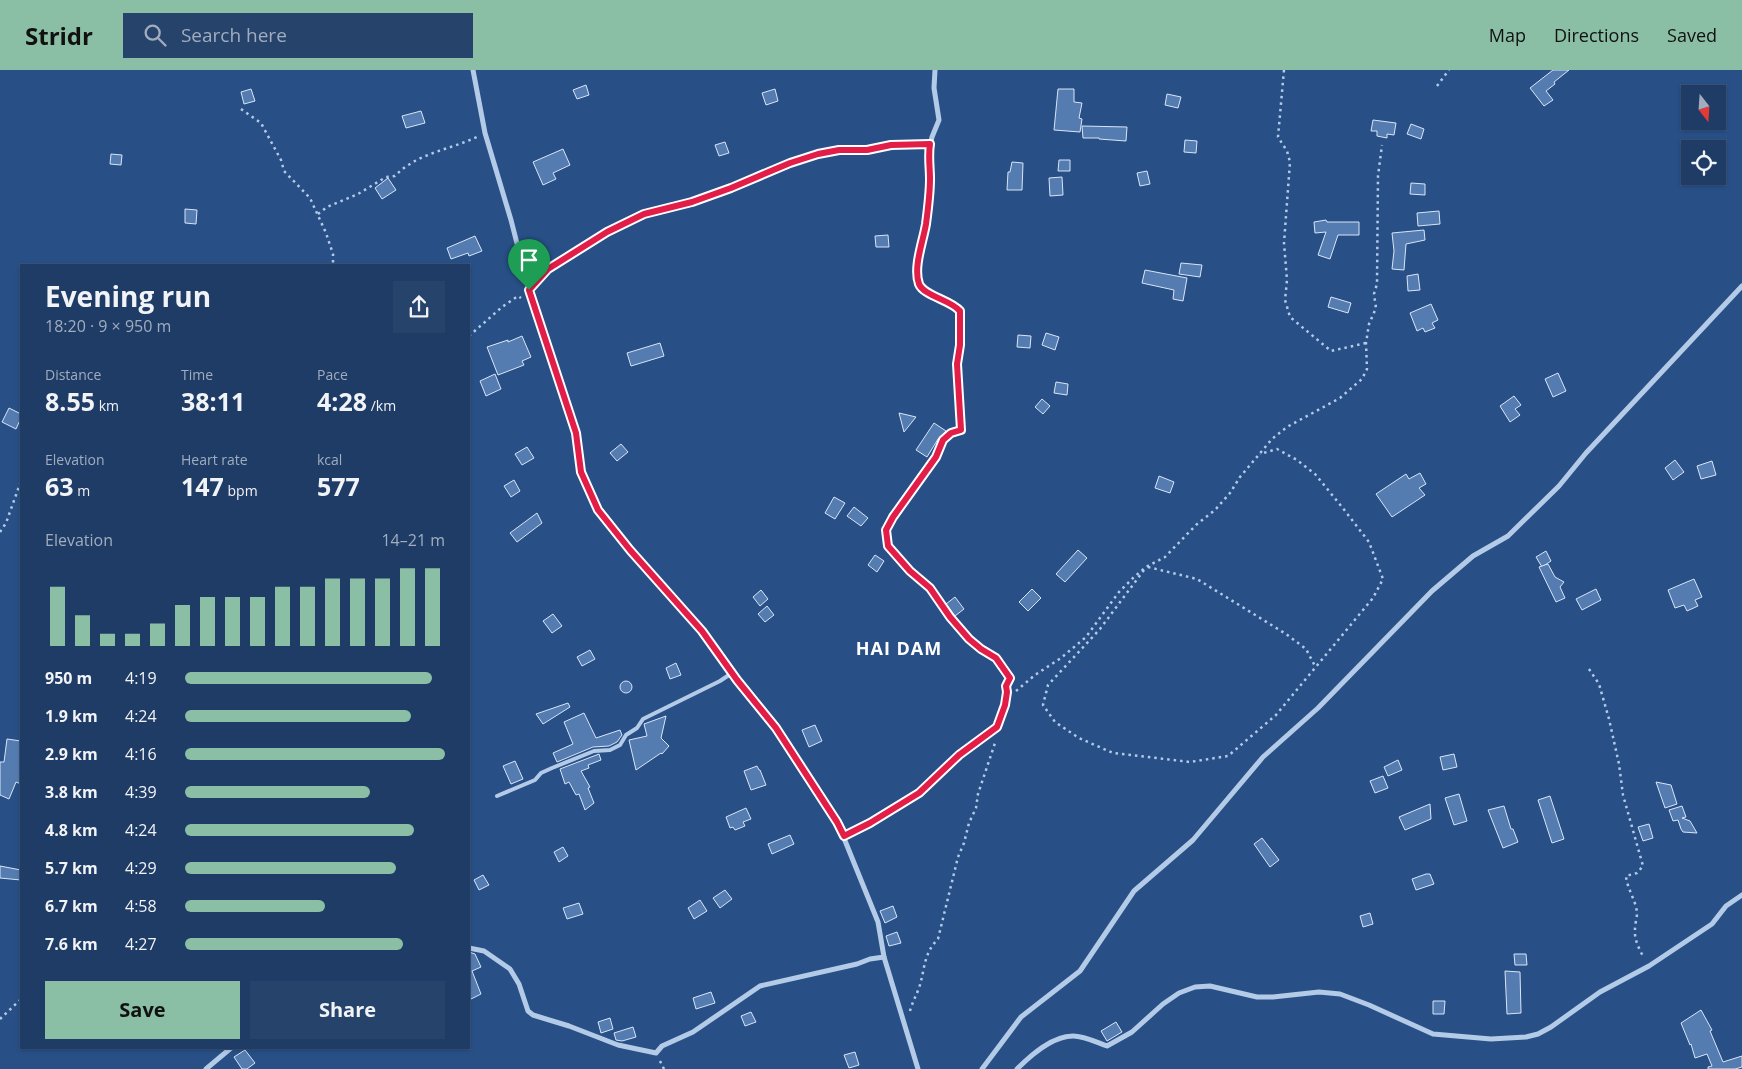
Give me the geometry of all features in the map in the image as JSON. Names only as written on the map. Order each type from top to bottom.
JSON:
[{"type":"street","points":[[472,70],[485,133],[511,220],[533,306],[576,433],[581,472],[598,510],[630,550],[702,631],[732,673],[776,728],[837,822],[878,922],[884,957],[918,1069]]},
{"type":"street","points":[[844,836],[870,823],[919,793],[959,755],[997,727],[1005,705],[1006,686],[1010,678],[996,658],[969,639],[950,617],[930,588],[914,575],[888,546],[886,530],[893,517],[936,457],[943,440],[951,433],[961,430],[957,364],[960,345],[960,311],[955,304],[926,292],[920,285],[917,261],[923,243],[928,211],[930,144],[939,120],[934,88],[935,70]]},
{"type":"street","points":[[982,1069],[1021,1017],[1080,971],[1134,891],[1193,840],[1263,757],[1318,708],[1432,591],[1473,556],[1508,536],[1559,486],[1586,453],[1742,286]]},
{"type":"street","points":[[1017,1069],[1025,1061],[1058,1039],[1074,1036],[1107,1046],[1132,1032],[1179,993],[1195,987],[1210,986],[1257,997],[1273,998],[1319,992],[1340,994],[1433,1034],[1491,1039],[1526,1037],[1538,1034],[1551,1027],[1600,992],[1649,966],[1712,924],[1726,906],[1742,895]]},
{"type":"street","points":[[470,948],[484,951],[510,969],[519,984],[528,1011],[533,1015],[569,1026],[618,1045],[656,1053],[662,1046],[693,1032],[760,986],[884,957]]},
{"type":"street","points":[[206,1069],[230,1049]]},
{"type":"lane","points":[[497,796],[534,780],[542,773],[561,764],[594,752],[610,750],[620,744],[626,735],[636,728],[643,719],[720,681],[732,673]]},
{"type":"path","points":[[1284,70],[1278,137],[1287,151],[1290,162],[1284,243],[1287,280],[1285,300],[1290,317],[1331,351],[1366,343]]},
{"type":"path","points":[[1437,86],[1448,70]]},
{"type":"path","points":[[241,109],[261,123],[281,160],[284,171],[310,198],[333,254],[333,264]]},
{"type":"path","points":[[318,214],[328,207],[358,194],[386,177],[395,176],[415,161],[445,148],[470,141],[485,133]]},
{"type":"path","points":[[529,290],[548,269],[607,232],[644,214],[692,202],[790,163],[818,154],[839,150],[867,150],[891,145],[930,144]]},
{"type":"path","points":[[1005,705],[1012,694],[1035,675],[1062,658],[1086,637],[1119,592],[1146,567],[1165,557],[1196,525],[1215,510],[1272,439],[1287,427],[1340,398],[1362,379],[1367,369],[1366,343],[1369,324],[1376,308],[1374,294],[1378,269],[1378,176],[1382,145]]},
{"type":"path","points":[[470,335],[502,307],[518,296],[533,306]]},
{"type":"path","points":[[1146,567],[1100,629],[1048,685],[1043,705],[1055,722],[1079,738],[1113,753],[1190,762],[1228,756],[1276,715],[1373,598],[1383,579],[1369,542],[1314,474],[1297,460],[1278,449],[1259,454]]},
{"type":"path","points":[[0,532],[6,523],[20,484]]},
{"type":"path","points":[[1146,567],[1197,580],[1286,634],[1306,649],[1316,668]]},
{"type":"path","points":[[1589,669],[1599,684],[1609,718],[1619,764],[1622,795],[1643,866],[1638,873],[1626,876],[1627,885],[1637,913],[1635,930],[1638,949],[1649,966]]},
{"type":"path","points":[[904,1024],[907,1021],[919,987],[924,963],[932,944],[938,939],[958,857],[976,808],[978,794],[998,736]]},
{"type":"path","points":[[0,1020],[20,1000]]},
{"type":"building","points":[[1553,70],[1569,70],[1546,91],[1553,100],[1544,106],[1530,88]]},
{"type":"building","points":[[586,85],[589,95],[577,99],[573,90]]},
{"type":"building","points":[[251,89],[255,101],[244,104],[241,92]]},
{"type":"building","points":[[775,89],[778,101],[766,105],[762,93]]},
{"type":"building","points":[[1058,89],[1074,89],[1074,102],[1082,103],[1079,118],[1082,119],[1080,132],[1054,130]]},
{"type":"building","points":[[1167,94],[1181,97],[1178,108],[1165,105]]},
{"type":"building","points":[[421,111],[425,123],[406,128],[402,116]]},
{"type":"building","points":[[1373,120],[1396,123],[1394,135],[1387,134],[1387,138],[1377,136],[1377,131],[1371,131]]},
{"type":"building","points":[[1411,124],[1424,129],[1421,139],[1407,134]]},
{"type":"building","points":[[1082,126],[1127,127],[1126,141],[1083,138]]},
{"type":"building","points":[[1185,140],[1197,141],[1196,153],[1184,152]]},
{"type":"building","points":[[725,142],[729,153],[719,156],[715,145]]},
{"type":"building","points":[[563,149],[570,165],[553,173],[556,179],[543,185],[533,162]]},
{"type":"building","points":[[111,154],[122,155],[121,165],[110,164]]},
{"type":"building","points":[[1059,160],[1070,160],[1070,171],[1058,171]]},
{"type":"building","points":[[1012,162],[1023,163],[1022,190],[1007,190],[1008,172],[1010,172]]},
{"type":"building","points":[[1147,171],[1150,184],[1140,186],[1137,173]]},
{"type":"building","points":[[1062,177],[1063,195],[1050,196],[1049,178]]},
{"type":"building","points":[[388,178],[396,190],[382,199],[375,188]]},
{"type":"building","points":[[1411,183],[1425,184],[1425,195],[1410,194]]},
{"type":"building","points":[[185,209],[197,210],[196,224],[185,223]]},
{"type":"building","points":[[1439,211],[1440,224],[1418,226],[1417,213]]},
{"type":"building","points":[[1326,220],[1327,222],[1359,222],[1359,235],[1338,235],[1330,259],[1318,255],[1326,232],[1315,233],[1314,222]]},
{"type":"building","points":[[1424,230],[1425,240],[1406,244],[1404,270],[1392,269],[1394,251],[1392,233]]},
{"type":"building","points":[[888,235],[889,247],[876,247],[875,236]]},
{"type":"building","points":[[475,236],[482,251],[469,256],[468,253],[451,259],[447,248]]},
{"type":"building","points":[[1181,263],[1202,265],[1200,277],[1179,274]]},
{"type":"building","points":[[1145,270],[1187,278],[1183,301],[1173,299],[1174,290],[1142,283]]},
{"type":"building","points":[[1418,274],[1420,290],[1408,291],[1407,276]]},
{"type":"building","points":[[1331,297],[1351,303],[1348,313],[1328,307]]},
{"type":"building","points":[[1431,304],[1438,320],[1432,323],[1435,328],[1425,332],[1423,328],[1417,331],[1410,313]]},
{"type":"building","points":[[1046,333],[1059,337],[1055,350],[1042,345]]},
{"type":"building","points":[[1018,335],[1031,336],[1030,348],[1017,347]]},
{"type":"building","points":[[522,336],[531,357],[522,361],[524,365],[498,375],[487,347],[508,340],[508,342]]},
{"type":"building","points":[[660,343],[664,356],[631,366],[627,353]]},
{"type":"building","points":[[1558,373],[1566,391],[1553,397],[1545,379]]},
{"type":"building","points":[[495,374],[501,389],[486,396],[480,381]]},
{"type":"building","points":[[1056,382],[1068,384],[1067,395],[1054,393]]},
{"type":"building","points":[[1514,396],[1521,405],[1515,409],[1520,415],[1510,422],[1500,406]]},
{"type":"building","points":[[1042,399],[1050,406],[1043,414],[1035,407]]},
{"type":"building","points":[[9,408],[20,414],[20,420],[16,429],[2,422]]},
{"type":"building","points":[[899,413],[916,417],[904,432]]},
{"type":"building","points":[[934,423],[946,431],[938,439],[927,457],[916,450]]},
{"type":"building","points":[[621,444],[628,452],[617,461],[610,453]]},
{"type":"building","points":[[527,447],[534,458],[522,465],[515,454]]},
{"type":"building","points":[[1675,460],[1684,472],[1673,480],[1665,468]]},
{"type":"building","points":[[1712,461],[1716,475],[1701,479],[1697,466]]},
{"type":"building","points":[[1420,473],[1426,484],[1419,488],[1425,495],[1392,517],[1376,494],[1406,474],[1409,479]]},
{"type":"building","points":[[1159,476],[1174,482],[1170,493],[1155,488]]},
{"type":"building","points":[[514,480],[520,491],[511,497],[504,486]]},
{"type":"building","points":[[834,497],[845,503],[835,519],[825,513]]},
{"type":"building","points":[[854,507],[868,518],[861,526],[847,516]]},
{"type":"building","points":[[537,513],[542,523],[517,542],[510,533]]},
{"type":"building","points":[[1078,550],[1087,558],[1065,582],[1056,574]]},
{"type":"building","points":[[1546,551],[1551,561],[1542,567],[1536,557]]},
{"type":"building","points":[[875,555],[884,561],[877,572],[868,565]]},
{"type":"building","points":[[1548,564],[1555,577],[1564,582],[1560,587],[1565,598],[1556,602],[1539,567]]},
{"type":"building","points":[[1694,579],[1702,597],[1695,600],[1698,606],[1687,611],[1684,605],[1675,608],[1668,590]]},
{"type":"building","points":[[1032,589],[1041,598],[1028,611],[1019,602]]},
{"type":"building","points":[[1596,589],[1601,600],[1582,610],[1576,599]]},
{"type":"building","points":[[761,590],[768,599],[760,606],[753,597]]},
{"type":"building","points":[[955,597],[964,609],[955,616],[946,604]]},
{"type":"building","points":[[767,606],[774,615],[765,622],[758,614]]},
{"type":"building","points":[[553,614],[562,626],[552,633],[543,621]]},
{"type":"building","points":[[590,650],[595,659],[582,666],[577,657]]},
{"type":"building","points":[[676,663],[681,675],[670,679],[666,668]]},
{"type":"building","points":[[628,681],[631,682],[631,692],[624,693],[621,692],[620,685],[621,682]]},
{"type":"building","points":[[568,703],[570,707],[543,724],[536,714]]},
{"type":"building","points":[[584,713],[596,738],[620,730],[622,735],[617,742],[609,746],[593,747],[557,762],[553,753],[573,744],[564,722]]},
{"type":"building","points":[[666,716],[661,738],[669,746],[662,754],[636,770],[629,740],[647,736],[644,724]]},
{"type":"building","points":[[815,725],[822,741],[809,747],[802,730]]},
{"type":"building","points":[[7,739],[20,741],[20,784],[16,782],[9,799],[0,795],[0,762],[4,762]]},
{"type":"building","points":[[599,754],[601,760],[588,765],[589,768],[581,771],[590,787],[588,788],[594,803],[585,810],[579,794],[576,795],[569,782],[565,784],[560,769]]},
{"type":"building","points":[[1454,754],[1457,767],[1443,770],[1440,757]]},
{"type":"building","points":[[1398,760],[1402,770],[1388,776],[1384,767]]},
{"type":"building","points":[[515,761],[523,779],[511,784],[503,766]]},
{"type":"building","points":[[757,766],[766,785],[751,790],[744,771]]},
{"type":"building","points":[[1383,776],[1388,788],[1375,793],[1370,781]]},
{"type":"building","points":[[1656,782],[1671,785],[1677,804],[1665,808]]},
{"type":"building","points":[[1459,794],[1467,821],[1454,825],[1445,798]]},
{"type":"building","points":[[1550,796],[1564,839],[1552,843],[1538,800]]},
{"type":"building","points":[[1430,804],[1431,819],[1405,830],[1399,817]]},
{"type":"building","points":[[1504,806],[1511,829],[1513,829],[1518,842],[1503,848],[1488,810]]},
{"type":"building","points":[[1682,806],[1686,817],[1682,818],[1690,821],[1697,833],[1683,832],[1678,820],[1673,821],[1669,810]]},
{"type":"building","points":[[746,808],[751,819],[743,822],[745,826],[735,830],[733,827],[730,828],[726,817]]},
{"type":"building","points":[[1649,824],[1653,838],[1643,841],[1638,827]]},
{"type":"building","points":[[790,835],[794,844],[772,854],[768,844]]},
{"type":"building","points":[[1262,838],[1279,860],[1270,867],[1254,844]]},
{"type":"building","points":[[563,847],[568,856],[559,862],[554,852]]},
{"type":"building","points":[[0,866],[20,870],[20,880],[0,878]]},
{"type":"building","points":[[1430,874],[1434,884],[1416,890],[1412,879]]},
{"type":"building","points":[[483,875],[489,885],[479,890],[474,880]]},
{"type":"building","points":[[725,890],[732,899],[720,908],[713,898]]},
{"type":"building","points":[[700,900],[707,911],[694,919],[688,908]]},
{"type":"building","points":[[579,903],[583,914],[567,919],[563,908]]},
{"type":"building","points":[[893,906],[897,917],[885,923],[880,911]]},
{"type":"building","points":[[1370,913],[1373,924],[1363,927],[1360,916]]},
{"type":"building","points":[[897,932],[901,943],[889,946],[886,936]]},
{"type":"building","points":[[470,952],[475,954],[481,967],[472,971],[481,994],[470,1000]]},
{"type":"building","points":[[1514,954],[1526,954],[1527,965],[1515,965]]},
{"type":"building","points":[[1505,971],[1520,972],[1521,1013],[1507,1014]]},
{"type":"building","points":[[711,992],[715,1003],[696,1009],[693,998]]},
{"type":"building","points":[[1433,1001],[1445,1001],[1444,1014],[1433,1014]]},
{"type":"building","points":[[1701,1010],[1712,1030],[1710,1031],[1723,1062],[1742,1056],[1742,1067],[1735,1069],[1708,1069],[1708,1067],[1712,1066],[1707,1054],[1695,1058],[1681,1023]]},
{"type":"building","points":[[751,1012],[756,1022],[745,1026],[741,1016]]},
{"type":"building","points":[[610,1018],[613,1029],[601,1033],[598,1022]]},
{"type":"building","points":[[1116,1022],[1122,1032],[1107,1041],[1101,1031]]},
{"type":"building","points":[[633,1027],[636,1037],[622,1041],[616,1040],[614,1033]]},
{"type":"building","points":[[245,1050],[255,1063],[247,1069],[242,1069],[234,1057]]},
{"type":"building","points":[[855,1052],[859,1065],[849,1068],[844,1055]]},
{"type":"district","name":"HAI DAM","points":[[899,648]]},
{"type":"route","points":[[930,144],[928,211],[923,243],[917,261],[920,285],[926,292],[955,304],[960,311],[960,345],[957,364],[961,430],[956,430],[943,440],[936,457],[893,517],[886,530],[888,546],[905,563],[910,571],[930,588],[950,617],[969,639],[996,658],[1010,678],[1006,686],[1005,705],[997,727],[959,755],[919,793],[870,823],[844,836],[837,822],[776,728],[737,680],[702,631],[630,550],[598,510],[581,472],[576,433],[529,290],[548,269],[607,232],[644,214],[692,202],[731,188],[773,169],[818,154],[839,150],[867,150],[891,145],[930,144]]}]
